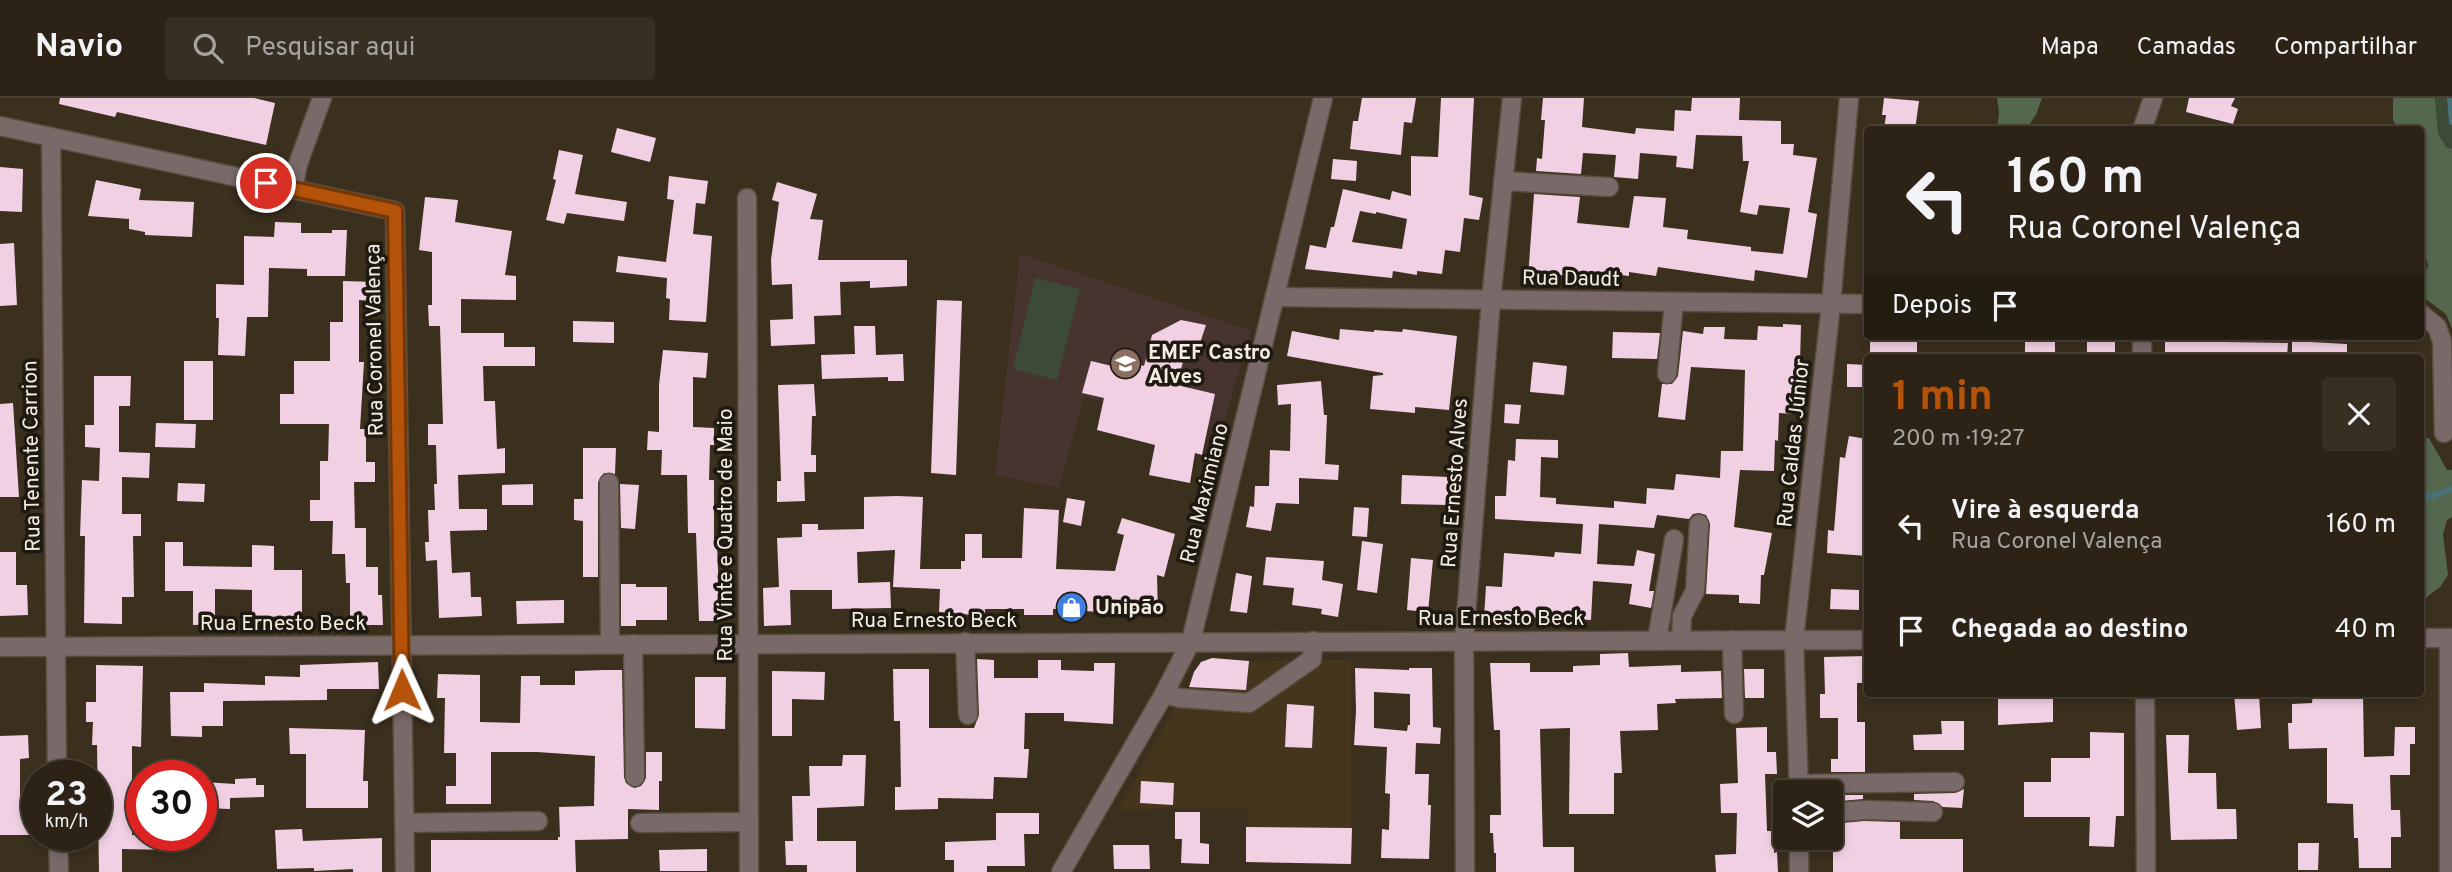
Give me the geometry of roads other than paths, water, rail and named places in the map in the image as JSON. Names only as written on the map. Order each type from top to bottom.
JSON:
[{"type":"street","points":[[293,189],[321,98]]},
{"type":"street","name":"Rua Maximiano","points":[[1061,872],[1164,694],[1191,641],[1323,98]]},
{"type":"street","name":"Rua Ernesto Alves","points":[[1465,872],[1464,641],[1491,300],[1512,98]]},
{"type":"street","name":"Rua Caldas Júnior","points":[[1799,780],[1794,640],[1831,304],[1849,98]]},
{"type":"street","points":[[2143,126],[2153,98]]},
{"type":"street","name":"Rua Coronel Valença","points":[[0,126],[395,211],[405,872]]},
{"type":"street","name":"Rua Tenente Carrion","points":[[51,137],[57,760]]},
{"type":"street","points":[[1503,181],[1609,187]]},
{"type":"street","name":"Rua Vinte e Quatro de Maio","points":[[747,198],[749,872]]},
{"type":"street","name":"Rua Daudt","points":[[1275,297],[1864,304]]},
{"type":"street","points":[[1667,374],[1674,302]]},
{"type":"street","points":[[2424,316],[2437,327],[2447,341],[2444,433]]},
{"type":"street","points":[[609,483],[610,644]]},
{"type":"street","points":[[1681,640],[1682,615],[1695,591],[1699,524]]},
{"type":"street","points":[[1657,640],[1674,539]]},
{"type":"street","points":[[2424,638],[2451,638],[2449,872]]},
{"type":"street","points":[[1732,640],[1734,714]]},
{"type":"street","name":"Rua Ernesto Beck","points":[[0,647],[1864,640]]},
{"type":"street","points":[[1164,694],[1180,698],[1249,704],[1312,659],[1313,641]]},
{"type":"street","points":[[965,642],[968,715]]},
{"type":"street","points":[[633,644],[635,777]]},
{"type":"street","points":[[2145,697],[2146,872]]},
{"type":"street","points":[[1843,786],[1955,782]]},
{"type":"street","points":[[1843,812],[1933,812]]},
{"type":"street","points":[[404,823],[538,821]]},
{"type":"street","points":[[640,823],[749,822]]},
{"type":"street","points":[[1798,872],[1799,850]]},
{"type":"street","points":[[58,851],[58,872]]},
{"type":"waterway","points":[[2450,98],[2452,122]]},
{"type":"waterway","points":[[2424,499],[2452,489]]},
{"type":"place","name":"EMEF Castro Alves","points":[[1125,364]]},
{"type":"place","name":"Unipão","points":[[1072,607]]}]
